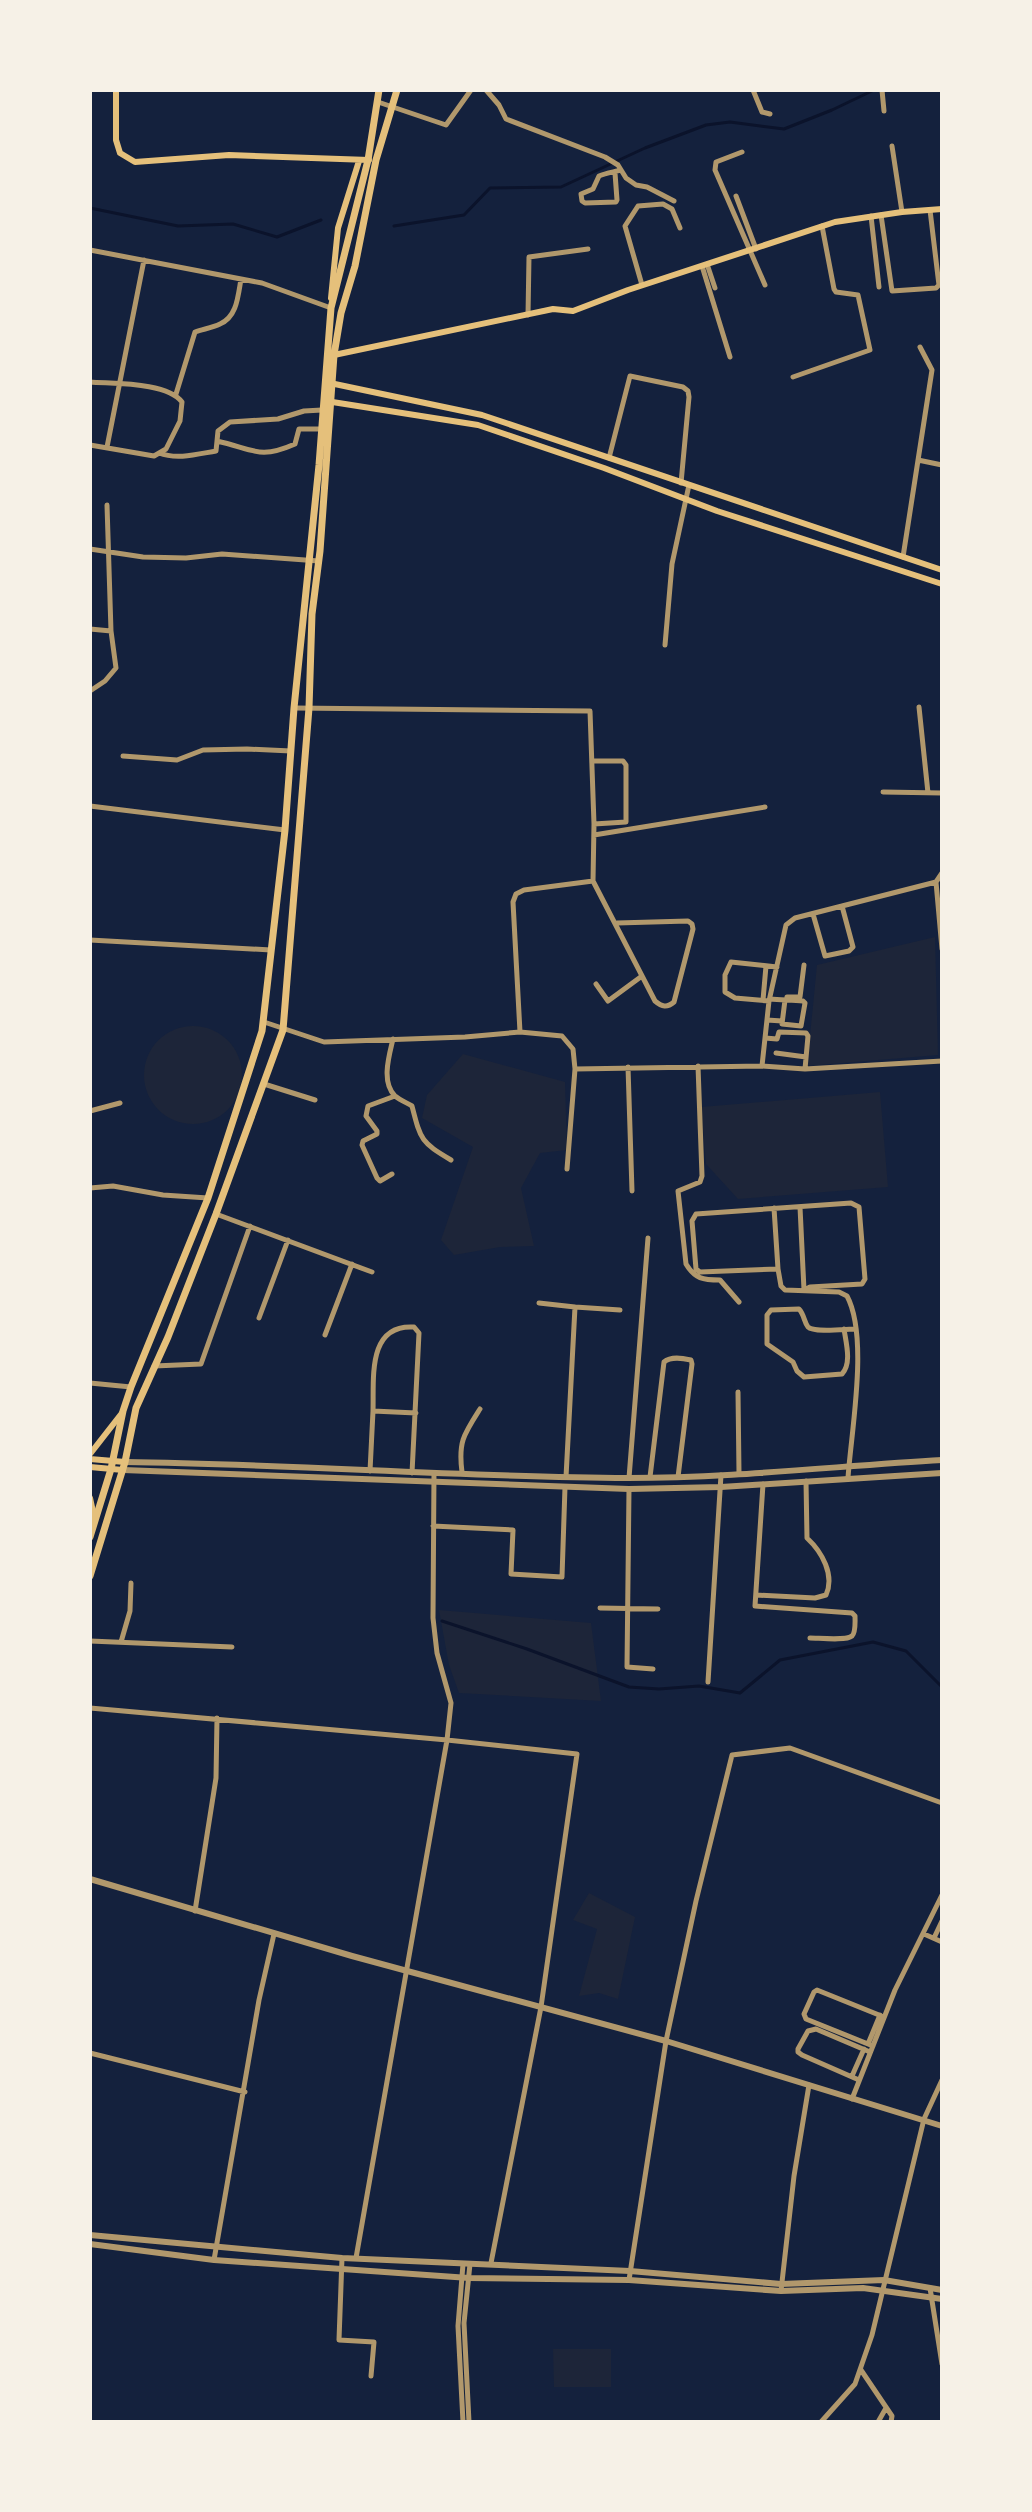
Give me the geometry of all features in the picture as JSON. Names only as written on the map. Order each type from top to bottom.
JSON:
[{"type":"main road","points":[[90,1537],[131,1387],[208,1198],[264,1022],[285,830],[321,429],[341,313],[355,266],[379,90]]},
{"type":"main road","points":[[328,382],[333,261],[338,228],[347,196],[368,161],[394,106],[397,90]]},
{"type":"main road","points":[[113,91],[116,140],[120,153],[135,162],[229,155],[368,161]]},
{"type":"main road","points":[[331,308],[368,161]]},
{"type":"main road","points":[[334,355],[553,309],[573,311],[822,226],[871,216],[942,209]]},
{"type":"main road","points":[[328,382],[482,415],[942,570]]},
{"type":"main road","points":[[325,404],[478,425],[686,499],[942,584]]},
{"type":"main road","points":[[90,1576],[124,1466],[136,1408],[168,1337],[216,1214],[283,1030],[309,708],[312,614],[319,561],[325,404]]},
{"type":"main road","points":[[112,1465],[90,1456],[123,1411]]},
{"type":"main road","points":[[90,1467],[124,1466]]},
{"type":"main road","points":[[90,1498],[95,1521]]},
{"type":"street","points":[[377,102],[446,125],[471,90]]},
{"type":"street","points":[[486,90],[506,119],[610,160],[626,178],[674,201]]},
{"type":"street","points":[[753,90],[762,112],[770,114]]},
{"type":"street","points":[[882,90],[884,111]]},
{"type":"street","points":[[892,146],[902,212]]},
{"type":"street","points":[[742,152],[716,162],[715,170],[754,250]]},
{"type":"street","points":[[618,169],[616,202],[582,201],[581,194],[593,189],[599,176],[618,169]]},
{"type":"street","points":[[736,196],[765,285]]},
{"type":"street","points":[[642,285],[625,226],[630,218],[638,206],[663,204],[672,209],[680,228]]},
{"type":"street","points":[[881,215],[892,291],[936,288],[939,285],[930,210]]},
{"type":"street","points":[[871,216],[879,287]]},
{"type":"street","points":[[793,377],[870,350],[858,295],[836,292],[834,289],[822,226]]},
{"type":"street","points":[[528,315],[529,257],[588,249]]},
{"type":"street","points":[[90,250],[262,283],[331,308]]},
{"type":"street","points":[[107,448],[144,260]]},
{"type":"street","points":[[704,265],[715,288]]},
{"type":"street","points":[[704,265],[730,357]]},
{"type":"street","points":[[176,394],[195,332],[219,325],[230,318],[236,306],[241,279]]},
{"type":"street","points":[[903,557],[932,370],[920,347]]},
{"type":"street","points":[[608,459],[630,376],[683,387],[689,397],[681,483]]},
{"type":"street","points":[[90,382],[161,389],[176,394],[182,402],[180,421],[166,449],[154,456],[90,445]]},
{"type":"street","points":[[159,453],[189,456],[216,451],[218,431],[230,422],[278,419],[325,404]]},
{"type":"street","points":[[217,441],[257,453],[275,453],[295,444],[299,429],[321,429]]},
{"type":"street","points":[[918,460],[942,465]]},
{"type":"street","points":[[665,645],[672,564],[689,485]]},
{"type":"street","points":[[90,691],[105,681],[116,668],[111,631],[107,505]]},
{"type":"street","points":[[90,549],[143,557],[186,558],[222,554],[319,561]]},
{"type":"street","points":[[90,629],[111,631]]},
{"type":"street","points":[[919,707],[928,793]]},
{"type":"street","points":[[294,708],[590,711],[593,881],[655,1001],[669,1006],[674,1002],[692,924],[688,921],[617,923]]},
{"type":"street","points":[[123,756],[177,760],[203,750],[291,751]]},
{"type":"street","points":[[592,761],[623,761],[626,765],[626,822],[594,824]]},
{"type":"street","points":[[883,792],[942,793]]},
{"type":"street","points":[[90,806],[285,830]]},
{"type":"street","points":[[594,835],[765,807]]},
{"type":"street","points":[[942,873],[936,882],[942,949]]},
{"type":"street","points":[[520,1032],[513,902],[516,894],[524,890],[593,881]]},
{"type":"street","points":[[768,999],[786,925],[795,918],[936,882]]},
{"type":"street","points":[[813,914],[825,956],[849,951],[853,947],[842,906]]},
{"type":"street","points":[[90,940],[271,950]]},
{"type":"street","points":[[767,1020],[801,1026],[805,1003],[735,998],[725,992],[725,975],[731,962],[777,967]]},
{"type":"street","points":[[768,999],[800,997],[804,965]]},
{"type":"street","points":[[762,1066],[768,999],[766,966]]},
{"type":"street","points":[[596,984],[608,1001],[642,976]]},
{"type":"street","points":[[782,1021],[785,1000]]},
{"type":"street","points":[[264,1022],[324,1042],[520,1032],[562,1036],[573,1049],[575,1069],[567,1169]]},
{"type":"street","points":[[765,1038],[776,1041],[779,1032],[806,1033],[805,1069]]},
{"type":"street","points":[[393,1039],[388,1083],[395,1096],[412,1106],[419,1134],[426,1145],[451,1160]]},
{"type":"street","points":[[776,1053],[806,1057]]},
{"type":"street","points":[[575,1069],[698,1066],[805,1069],[942,1061]]},
{"type":"street","points":[[698,1066],[702,1176],[700,1182],[678,1191],[686,1264],[692,1274],[700,1279],[720,1280],[739,1302]]},
{"type":"street","points":[[628,1067],[632,1191]]},
{"type":"street","points":[[264,1084],[315,1100]]},
{"type":"street","points":[[392,1174],[380,1181],[362,1145],[363,1141],[377,1134],[366,1116],[368,1106],[395,1096]]},
{"type":"street","points":[[90,1111],[120,1103]]},
{"type":"street","points":[[90,1188],[113,1186],[163,1195],[208,1198]]},
{"type":"street","points":[[774,1208],[778,1269],[781,1286],[785,1290],[862,1284],[865,1279],[859,1207],[851,1203],[774,1208],[696,1214],[692,1221],[696,1269],[700,1272],[778,1269]]},
{"type":"street","points":[[800,1207],[804,1290]]},
{"type":"street","points":[[216,1214],[372,1272]]},
{"type":"street","points":[[154,1366],[201,1364],[250,1226]]},
{"type":"street","points":[[629,1478],[648,1238]]},
{"type":"street","points":[[259,1318],[288,1240]]},
{"type":"street","points":[[325,1335],[352,1264]]},
{"type":"street","points":[[804,1290],[808,1293],[839,1292],[847,1296],[850,1303],[856,1329],[857,1395],[848,1478]]},
{"type":"street","points":[[850,1291],[850,1303]]},
{"type":"street","points":[[539,1303],[620,1310]]},
{"type":"street","points":[[566,1477],[575,1307]]},
{"type":"street","points":[[844,1329],[847,1362],[842,1374],[804,1377],[793,1362],[767,1344],[767,1315],[771,1310],[799,1309],[813,1331],[844,1329],[856,1329]]},
{"type":"street","points":[[370,1471],[374,1370],[378,1346],[384,1337],[406,1326],[414,1327],[419,1333],[412,1473]]},
{"type":"street","points":[[650,1477],[664,1362],[668,1359],[691,1360],[692,1364],[678,1477]]},
{"type":"street","points":[[90,1383],[131,1387]]},
{"type":"street","points":[[738,1392],[739,1473]]},
{"type":"street","points":[[462,1472],[459,1448],[480,1409]]},
{"type":"street","points":[[373,1411],[416,1413]]},
{"type":"street","points":[[124,1466],[629,1478],[942,1460]]},
{"type":"street","points":[[124,1466],[629,1489],[721,1487],[942,1473]]},
{"type":"street","points":[[356,2258],[451,1703],[437,1653],[433,1618],[434,1473]]},
{"type":"street","points":[[708,1682],[721,1475]]},
{"type":"street","points":[[756,1595],[815,1598],[826,1595],[829,1590],[830,1582],[821,1553],[807,1538],[806,1481]]},
{"type":"street","points":[[763,1483],[756,1607],[852,1613],[855,1616],[852,1636],[843,1639],[810,1638]]},
{"type":"street","points":[[433,1526],[513,1530],[511,1574],[562,1577],[565,1487]]},
{"type":"street","points":[[629,1489],[627,1667],[653,1669]]},
{"type":"street","points":[[121,1642],[130,1611],[131,1583]]},
{"type":"street","points":[[600,1608],[658,1609]]},
{"type":"street","points":[[90,1641],[232,1647]]},
{"type":"street","points":[[90,1708],[577,1754],[541,2007],[491,2263]]},
{"type":"street","points":[[195,1911],[216,1778],[217,1718]]},
{"type":"street","points":[[629,2280],[666,2041],[732,1755],[790,1748],[942,1803]]},
{"type":"street","points":[[90,1879],[274,1934],[666,2041],[942,2126]]},
{"type":"street","points":[[852,2099],[882,2016],[917,1945],[940,1908],[942,1895]]},
{"type":"street","points":[[934,1938],[942,1921]]},
{"type":"street","points":[[214,2260],[259,2000],[274,1934]]},
{"type":"street","points":[[924,1934],[942,1942]]},
{"type":"street","points":[[869,2048],[806,2019],[804,2014],[817,1990],[882,2016]]},
{"type":"street","points":[[859,2080],[802,2055],[798,2049],[810,2029],[869,2048]]},
{"type":"street","points":[[852,2076],[869,2048]]},
{"type":"street","points":[[90,2053],[245,2092]]},
{"type":"street","points":[[821,2422],[855,2384],[872,2335],[924,2119],[942,2080]]},
{"type":"street","points":[[781,2288],[794,2176],[809,2085]]},
{"type":"street","points":[[90,2235],[342,2258],[630,2271],[781,2288],[884,2280],[942,2290]]},
{"type":"street","points":[[90,2244],[214,2260],[342,2270],[469,2278],[883,2289],[942,2299]]},
{"type":"street","points":[[342,2258],[339,2340],[374,2342],[371,2376]]},
{"type":"street","points":[[463,2422],[458,2326],[461,2277],[467,2264]]},
{"type":"street","points":[[467,2264],[469,2278],[464,2323],[469,2422]]},
{"type":"street","points":[[930,2288],[942,2364]]},
{"type":"street","points":[[860,2369],[892,2416],[891,2422]]},
{"type":"street","points":[[878,2422],[886,2408]]},
{"type":"shaded area","points":[[935,937],[938,1055],[807,1066],[817,965]]},
{"type":"shaded area","points":[[193,1026],[212,1030],[227,1041],[238,1056],[242,1075],[238,1094],[227,1109],[212,1120],[193,1124],[174,1120],[159,1109],[148,1094],[144,1075],[148,1056],[159,1041],[174,1030]]},
{"type":"shaded area","points":[[463,1054],[565,1082],[567,1150],[540,1153],[521,1188],[534,1246],[500,1247],[454,1255],[441,1240],[473,1147],[422,1118],[427,1095]]},
{"type":"shaded area","points":[[880,1092],[888,1187],[738,1199],[706,1164],[701,1107]]},
{"type":"shaded area","points":[[439,1610],[591,1623],[601,1701],[459,1693],[449,1665]]},
{"type":"shaded area","points":[[589,1893],[635,1917],[618,1999],[599,1993],[579,1996],[597,1929],[573,1920]]},
{"type":"shaded area","points":[[553,2349],[611,2349],[611,2387],[554,2387]]},
{"type":"waterway","points":[[394,226],[464,215],[490,188],[561,187],[645,148],[706,125],[730,122],[784,129],[874,90]]},
{"type":"waterway","points":[[90,208],[178,226],[233,224],[277,237],[321,220]]},
{"type":"waterway","points":[[442,1621],[629,1687],[659,1689],[699,1686],[740,1693],[780,1660],[873,1642],[906,1651],[942,1687]]}]
